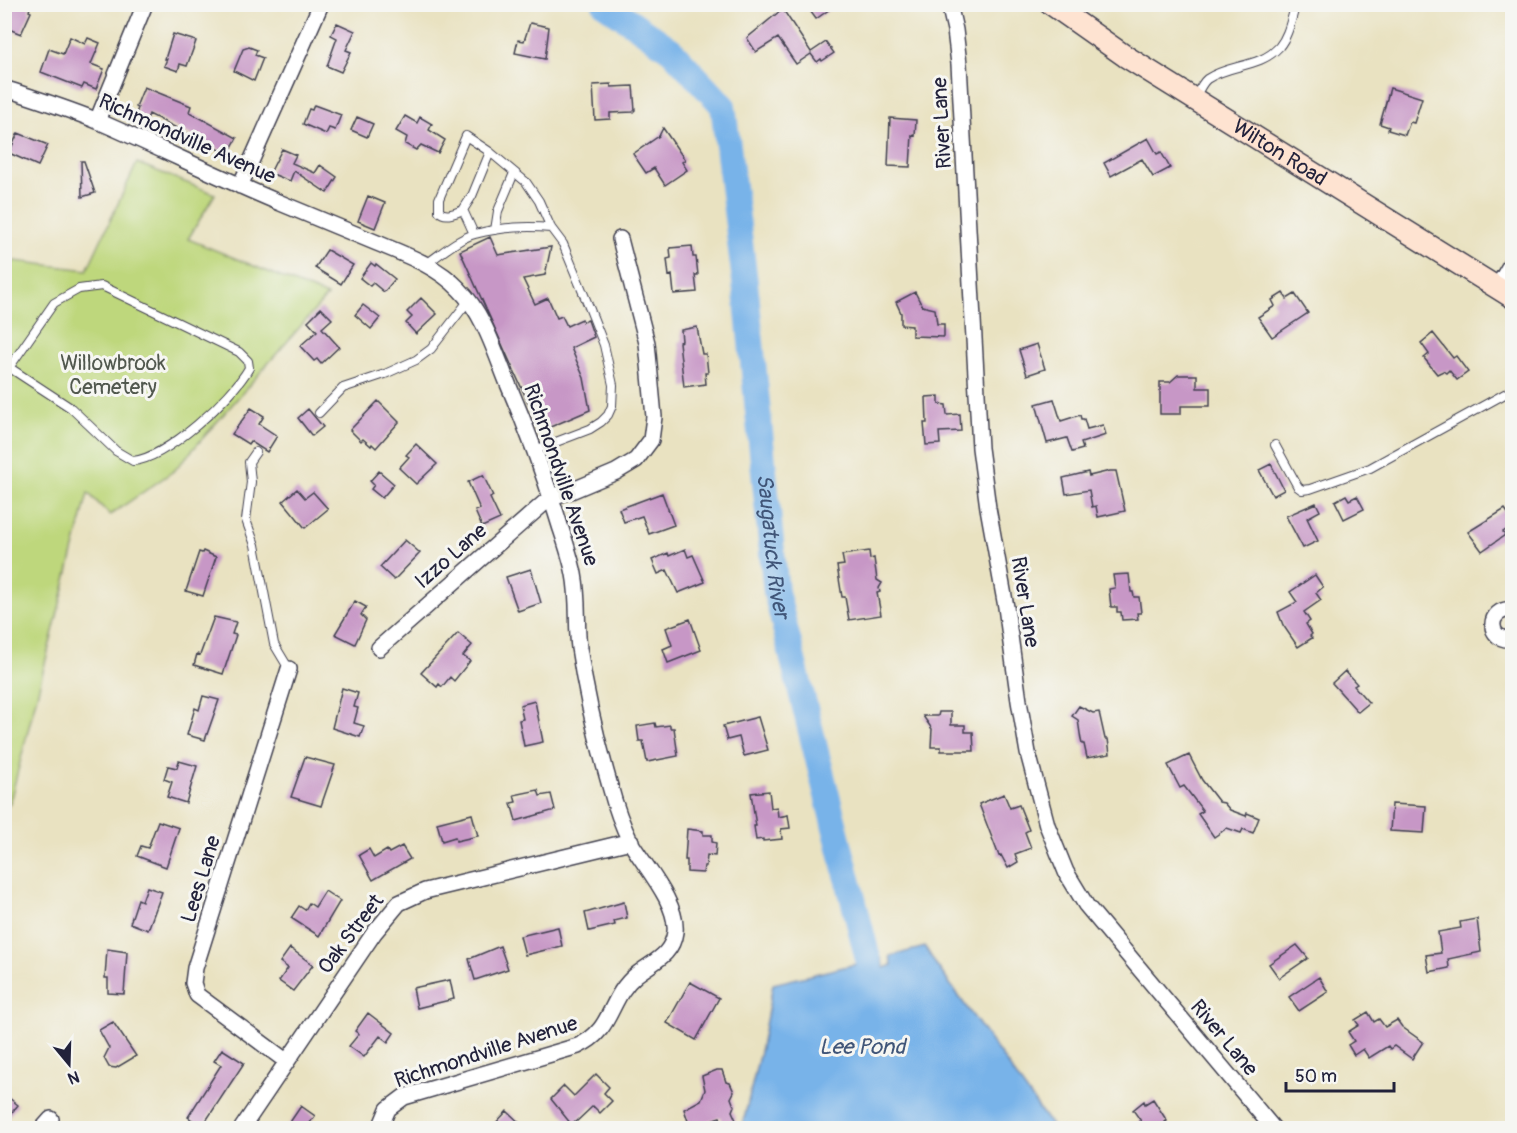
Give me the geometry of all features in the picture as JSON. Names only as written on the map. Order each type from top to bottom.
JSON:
[{"type":"main road","name":"Wilton Road","points":[[1051,4],[1095,37],[1194,100],[1504,292]]},
{"type":"street","points":[[97,121],[145,4]]},
{"type":"street","points":[[240,186],[321,4]]},
{"type":"street","name":"River Lane","points":[[949,4],[959,64],[980,448],[1019,701],[1028,753],[1041,804],[1057,851],[1076,891],[1195,1037],[1273,1128]]},
{"type":"street","name":"Richmondville Avenue","points":[[4,88],[97,121],[240,186],[426,264],[444,275],[469,300],[486,329],[552,497],[574,572],[579,648],[595,731],[618,811],[631,841],[671,909],[675,933],[671,947],[665,954],[637,974],[623,988],[604,1026],[592,1040],[404,1097],[388,1109],[380,1128]]},
{"type":"street","points":[[552,497],[616,472],[636,460],[651,440],[654,417],[646,343],[620,239]]},
{"type":"street","points":[[1504,292],[1512,262]]},
{"type":"street","name":"Izzo Lane","points":[[378,648],[552,497]]},
{"type":"street","points":[[1512,610],[1506,609],[1497,614],[1493,622],[1493,629],[1503,639],[1512,639]]},
{"type":"street","name":"Lees Lane","points":[[286,1061],[197,995],[193,983],[195,968],[289,669]]},
{"type":"street","name":"Oak Street","points":[[242,1128],[374,933],[399,903],[425,891],[631,841]]},
{"type":"lane","points":[[1194,100],[1205,80],[1258,61],[1279,47],[1286,36],[1296,4]]},
{"type":"lane","points":[[490,152],[472,196],[463,210],[452,214],[442,214],[439,211],[438,205],[466,136],[490,152],[526,182],[539,201],[551,228],[563,244],[604,345],[613,386],[612,406],[608,415],[590,429],[535,450]]},
{"type":"lane","points":[[495,230],[498,211],[514,173]]},
{"type":"lane","points":[[463,210],[474,234]]},
{"type":"lane","points":[[426,264],[474,234],[523,226],[551,228]]},
{"type":"lane","points":[[102,286],[239,351],[248,361],[249,368],[225,398],[192,429],[151,457],[133,461],[116,451],[71,408],[7,371],[54,303],[80,289],[102,286]]},
{"type":"lane","points":[[319,413],[343,388],[385,374],[416,360],[431,349],[469,300]]},
{"type":"lane","points":[[1275,445],[1298,487],[1302,490],[1310,489],[1370,468],[1512,390]]},
{"type":"lane","points":[[256,452],[249,462],[251,482],[246,520],[255,545],[273,644],[289,669]]},
{"type":"green space","name":"Willowbrook Cemetery","points":[[137,163],[215,194],[188,239],[327,296],[175,470],[110,515],[88,493],[10,802],[5,810],[5,265],[15,261],[87,270]]},
{"type":"water","name":"Lee Pond","points":[[925,947],[1053,1128],[742,1128],[773,984],[881,958],[884,968],[892,965],[890,956]]},
{"type":"building","points":[[13,4],[31,4],[29,11],[31,12],[21,34],[4,27],[4,22]]},
{"type":"building","points":[[805,4],[837,4],[816,19]]},
{"type":"building","points":[[780,11],[784,11],[811,52],[826,42],[834,53],[817,62],[811,54],[796,64],[778,38],[756,52],[747,38]]},
{"type":"building","points":[[337,23],[355,31],[346,50],[351,52],[341,72],[327,66],[337,38],[331,35]]},
{"type":"building","points":[[530,23],[549,27],[545,59],[515,53],[518,40],[524,41]]},
{"type":"building","points":[[173,34],[196,41],[187,66],[180,64],[178,71],[164,66]]},
{"type":"building","points":[[70,37],[85,44],[88,38],[100,43],[91,64],[104,69],[96,89],[84,84],[82,88],[41,72],[49,49],[63,54]]},
{"type":"building","points":[[249,47],[257,50],[255,55],[263,58],[254,81],[234,71],[243,49]]},
{"type":"building","points":[[611,84],[611,87],[633,86],[635,110],[610,113],[610,119],[595,120],[593,85]]},
{"type":"building","points":[[144,87],[191,106],[189,112],[237,138],[228,154],[149,114],[147,119],[136,114],[138,108],[136,107]]},
{"type":"building","points":[[1390,88],[1422,98],[1414,123],[1410,122],[1405,135],[1388,130],[1389,127],[1380,124]]},
{"type":"building","points":[[314,105],[341,115],[335,130],[329,128],[326,134],[303,124],[309,109],[312,110]]},
{"type":"building","points":[[405,116],[417,123],[420,117],[432,124],[429,130],[445,140],[438,153],[421,145],[416,150],[405,144],[407,137],[396,131]]},
{"type":"building","points":[[357,117],[373,124],[367,137],[351,130]]},
{"type":"building","points":[[890,118],[916,120],[915,136],[912,135],[910,167],[888,166]]},
{"type":"building","points":[[663,128],[685,160],[682,162],[687,170],[665,185],[654,168],[646,173],[633,154],[659,136]]},
{"type":"building","points":[[18,133],[48,145],[38,166],[9,153]]},
{"type":"building","points":[[1148,138],[1157,154],[1161,152],[1170,168],[1153,177],[1142,159],[1111,176],[1104,163]]},
{"type":"building","points":[[282,149],[296,155],[292,163],[315,173],[320,165],[337,177],[327,193],[294,171],[290,181],[270,173]]},
{"type":"building","points":[[81,161],[84,161],[95,193],[82,197]]},
{"type":"building","points":[[368,196],[385,203],[375,228],[358,221]]},
{"type":"building","points":[[490,237],[498,255],[551,247],[545,275],[523,279],[535,304],[548,298],[557,318],[562,316],[567,326],[582,319],[583,322],[588,320],[594,337],[571,348],[584,378],[590,410],[541,431],[460,251]]},
{"type":"building","points":[[692,246],[698,275],[695,275],[697,292],[674,294],[667,259],[671,258],[670,248]]},
{"type":"building","points":[[327,250],[353,265],[341,284],[315,268]]},
{"type":"building","points":[[371,263],[375,266],[376,264],[395,279],[384,292],[373,283],[370,286],[360,278]]},
{"type":"building","points":[[915,292],[922,306],[935,309],[937,324],[944,324],[944,337],[912,336],[912,326],[901,325],[901,313],[896,302]]},
{"type":"building","points":[[1283,293],[1287,299],[1295,294],[1308,313],[1272,337],[1258,317],[1275,306],[1272,300]]},
{"type":"building","points":[[421,298],[437,314],[416,334],[406,323],[412,317],[407,312]]},
{"type":"building","points":[[363,305],[380,318],[371,329],[355,315]]},
{"type":"building","points":[[321,308],[332,319],[322,328],[339,347],[321,364],[317,359],[314,361],[300,346],[317,331],[308,321]]},
{"type":"building","points":[[697,327],[702,354],[706,354],[708,373],[705,373],[706,384],[684,387],[679,342],[682,341],[681,330]]},
{"type":"building","points":[[1433,333],[1453,358],[1456,356],[1468,372],[1457,380],[1449,370],[1446,373],[1443,371],[1437,374],[1424,358],[1429,354],[1421,343]]},
{"type":"building","points":[[1037,344],[1045,369],[1027,375],[1019,350]]},
{"type":"building","points":[[1178,375],[1197,375],[1197,388],[1210,388],[1210,406],[1181,406],[1181,414],[1160,414],[1160,382],[1170,382]]},
{"type":"building","points":[[939,396],[939,404],[946,405],[947,415],[960,414],[961,431],[939,432],[940,444],[926,445],[924,423],[927,423],[926,397]]},
{"type":"building","points":[[1054,399],[1061,421],[1080,415],[1087,429],[1103,425],[1106,435],[1081,443],[1083,449],[1072,452],[1067,438],[1047,443],[1036,404]]},
{"type":"building","points":[[378,401],[399,422],[376,448],[363,439],[361,441],[350,430]]},
{"type":"building","points":[[251,408],[264,416],[259,424],[277,436],[267,452],[250,441],[248,444],[232,434]]},
{"type":"building","points":[[308,409],[323,427],[312,436],[298,418]]},
{"type":"building","points":[[416,444],[437,464],[416,484],[399,468],[409,457],[406,455]]},
{"type":"building","points":[[1271,464],[1284,490],[1273,496],[1259,470]]},
{"type":"building","points":[[379,471],[394,484],[382,498],[371,489],[374,485],[370,481]]},
{"type":"building","points":[[1116,471],[1125,511],[1098,517],[1096,506],[1092,507],[1089,490],[1066,494],[1063,478],[1088,472],[1089,476]]},
{"type":"building","points":[[483,475],[500,519],[482,527],[475,511],[480,509],[468,482]]},
{"type":"building","points":[[297,489],[305,498],[313,492],[328,509],[305,528],[283,501]]},
{"type":"building","points":[[662,493],[674,525],[649,534],[642,516],[624,522],[619,509]]},
{"type":"building","points":[[1346,495],[1349,500],[1357,496],[1364,509],[1344,519],[1335,501]]},
{"type":"building","points":[[1316,503],[1320,511],[1307,518],[1318,541],[1303,548],[1286,516]]},
{"type":"building","points":[[1505,509],[1512,519],[1512,526],[1503,532],[1505,535],[1482,551],[1468,532]]},
{"type":"building","points":[[405,540],[420,553],[394,580],[380,567]]},
{"type":"building","points":[[685,549],[688,557],[693,555],[705,582],[678,593],[667,570],[658,574],[652,560]]},
{"type":"building","points":[[203,551],[216,557],[203,596],[186,591],[199,552]]},
{"type":"building","points":[[869,551],[870,559],[874,558],[877,580],[882,583],[879,588],[880,592],[877,593],[881,615],[849,620],[845,597],[842,597],[837,566],[844,565],[842,555]]},
{"type":"building","points":[[531,569],[541,603],[518,611],[506,577]]},
{"type":"building","points":[[1129,574],[1131,592],[1134,597],[1139,597],[1141,613],[1137,613],[1138,619],[1122,620],[1121,612],[1117,612],[1117,607],[1111,607],[1109,589],[1115,588],[1113,575]]},
{"type":"building","points":[[1315,575],[1323,587],[1316,593],[1321,600],[1304,612],[1310,621],[1306,624],[1312,638],[1298,647],[1283,625],[1278,612],[1297,602],[1290,592]]},
{"type":"building","points":[[355,601],[366,607],[361,615],[366,620],[355,644],[335,634]]},
{"type":"building","points":[[214,617],[236,622],[232,634],[236,635],[223,674],[194,665]]},
{"type":"building","points":[[690,619],[701,650],[668,663],[663,649],[672,645],[666,628]]},
{"type":"building","points":[[458,633],[472,645],[463,656],[470,661],[454,681],[450,677],[442,687],[439,684],[437,687],[421,673]]},
{"type":"building","points":[[1345,671],[1369,703],[1358,712],[1332,683]]},
{"type":"building","points":[[342,688],[358,693],[354,707],[358,708],[354,723],[364,726],[360,737],[332,728]]},
{"type":"building","points":[[203,696],[219,700],[205,740],[187,735],[195,708],[199,710]]},
{"type":"building","points":[[535,701],[543,742],[524,746],[519,720],[523,719],[520,705]]},
{"type":"building","points":[[1079,706],[1093,713],[1099,712],[1105,739],[1108,739],[1110,754],[1087,758],[1078,720],[1072,716]]},
{"type":"building","points":[[939,712],[951,712],[951,725],[965,725],[965,732],[973,732],[974,751],[941,751],[941,747],[931,747],[932,729],[923,716],[938,716]]},
{"type":"building","points":[[758,717],[768,750],[744,756],[739,737],[727,740],[723,726]]},
{"type":"building","points":[[655,723],[656,727],[670,725],[670,728],[674,728],[678,756],[647,762],[643,741],[639,741],[637,726]]},
{"type":"building","points":[[1189,755],[1202,780],[1219,802],[1224,803],[1230,810],[1259,818],[1253,833],[1243,829],[1241,833],[1227,828],[1214,837],[1198,814],[1203,811],[1184,786],[1180,788],[1168,765]]},
{"type":"building","points":[[305,757],[335,765],[321,806],[291,797]]},
{"type":"building","points":[[179,761],[197,766],[186,803],[167,797],[172,782],[164,779],[168,766],[177,768]]},
{"type":"building","points":[[538,790],[540,796],[551,794],[555,810],[516,821],[511,803],[516,802],[514,795]]},
{"type":"building","points":[[769,791],[771,808],[777,807],[778,817],[788,815],[790,828],[781,829],[782,839],[756,840],[751,793]]},
{"type":"building","points":[[1004,794],[1010,808],[1019,805],[1029,830],[1025,832],[1031,848],[1015,854],[1018,862],[1008,868],[1001,855],[999,856],[979,804]]},
{"type":"building","points":[[1392,804],[1426,806],[1424,833],[1390,831]]},
{"type":"building","points":[[472,814],[478,836],[456,841],[455,837],[442,841],[437,823]]},
{"type":"building","points":[[158,821],[179,828],[166,867],[137,856],[141,846],[148,848]]},
{"type":"building","points":[[687,829],[703,831],[703,835],[712,835],[712,842],[716,843],[715,856],[707,855],[703,873],[687,872],[687,860],[685,860]]},
{"type":"building","points":[[402,846],[410,859],[373,880],[359,855],[369,849],[374,858],[387,850],[389,853]]},
{"type":"building","points":[[147,887],[162,892],[148,930],[130,923],[138,899],[142,901]]},
{"type":"building","points":[[325,891],[340,901],[319,936],[291,918],[299,906],[305,910],[309,903],[315,907]]},
{"type":"building","points":[[624,902],[627,918],[614,921],[615,925],[589,931],[585,913]]},
{"type":"building","points":[[1477,919],[1481,952],[1448,959],[1449,968],[1429,972],[1426,955],[1441,953],[1438,932],[1461,928],[1460,922]]},
{"type":"building","points":[[558,927],[562,946],[525,955],[520,936]]},
{"type":"building","points":[[1297,945],[1308,958],[1279,978],[1269,964]]},
{"type":"building","points":[[500,946],[508,969],[475,980],[469,959]]},
{"type":"building","points":[[290,948],[313,965],[293,991],[279,981],[288,968],[280,962]]},
{"type":"building","points":[[107,949],[127,952],[124,994],[108,993],[108,978],[105,978]]},
{"type":"building","points":[[1319,977],[1328,992],[1299,1011],[1289,997]]},
{"type":"building","points":[[450,980],[454,999],[417,1008],[413,988]]},
{"type":"building","points":[[690,982],[719,998],[696,1040],[667,1023]]},
{"type":"building","points":[[1368,1012],[1374,1022],[1379,1019],[1385,1027],[1397,1020],[1402,1027],[1423,1042],[1412,1059],[1394,1046],[1390,1049],[1388,1046],[1369,1058],[1363,1049],[1354,1055],[1348,1045],[1354,1041],[1348,1032],[1359,1025],[1355,1020]]},
{"type":"building","points":[[368,1013],[394,1033],[388,1042],[380,1036],[364,1057],[349,1046],[359,1034],[355,1031]]},
{"type":"building","points":[[113,1022],[136,1056],[116,1068],[109,1067],[104,1058],[109,1048],[99,1030]]},
{"type":"building","points":[[222,1049],[244,1063],[202,1127],[188,1117],[221,1065],[214,1061]]},
{"type":"building","points":[[722,1070],[726,1082],[730,1083],[734,1092],[731,1098],[734,1106],[732,1111],[736,1120],[723,1125],[720,1117],[690,1127],[684,1109],[701,1100],[705,1090],[702,1076]]},
{"type":"building","points":[[596,1074],[609,1087],[604,1093],[612,1101],[600,1113],[593,1106],[571,1124],[551,1099],[564,1086],[574,1096]]},
{"type":"building","points":[[4,1094],[18,1105],[4,1122]]},
{"type":"building","points":[[1153,1099],[1169,1128],[1131,1128],[1141,1121],[1133,1110],[1144,1101],[1145,1104]]},
{"type":"building","points":[[301,1106],[315,1116],[306,1128],[286,1128]]},
{"type":"building","points":[[507,1111],[525,1128],[491,1128]]},
{"type":"waterway","name":"Saugatuck River","points":[[605,4],[671,50],[723,106],[745,282],[776,592],[877,995]]}]
